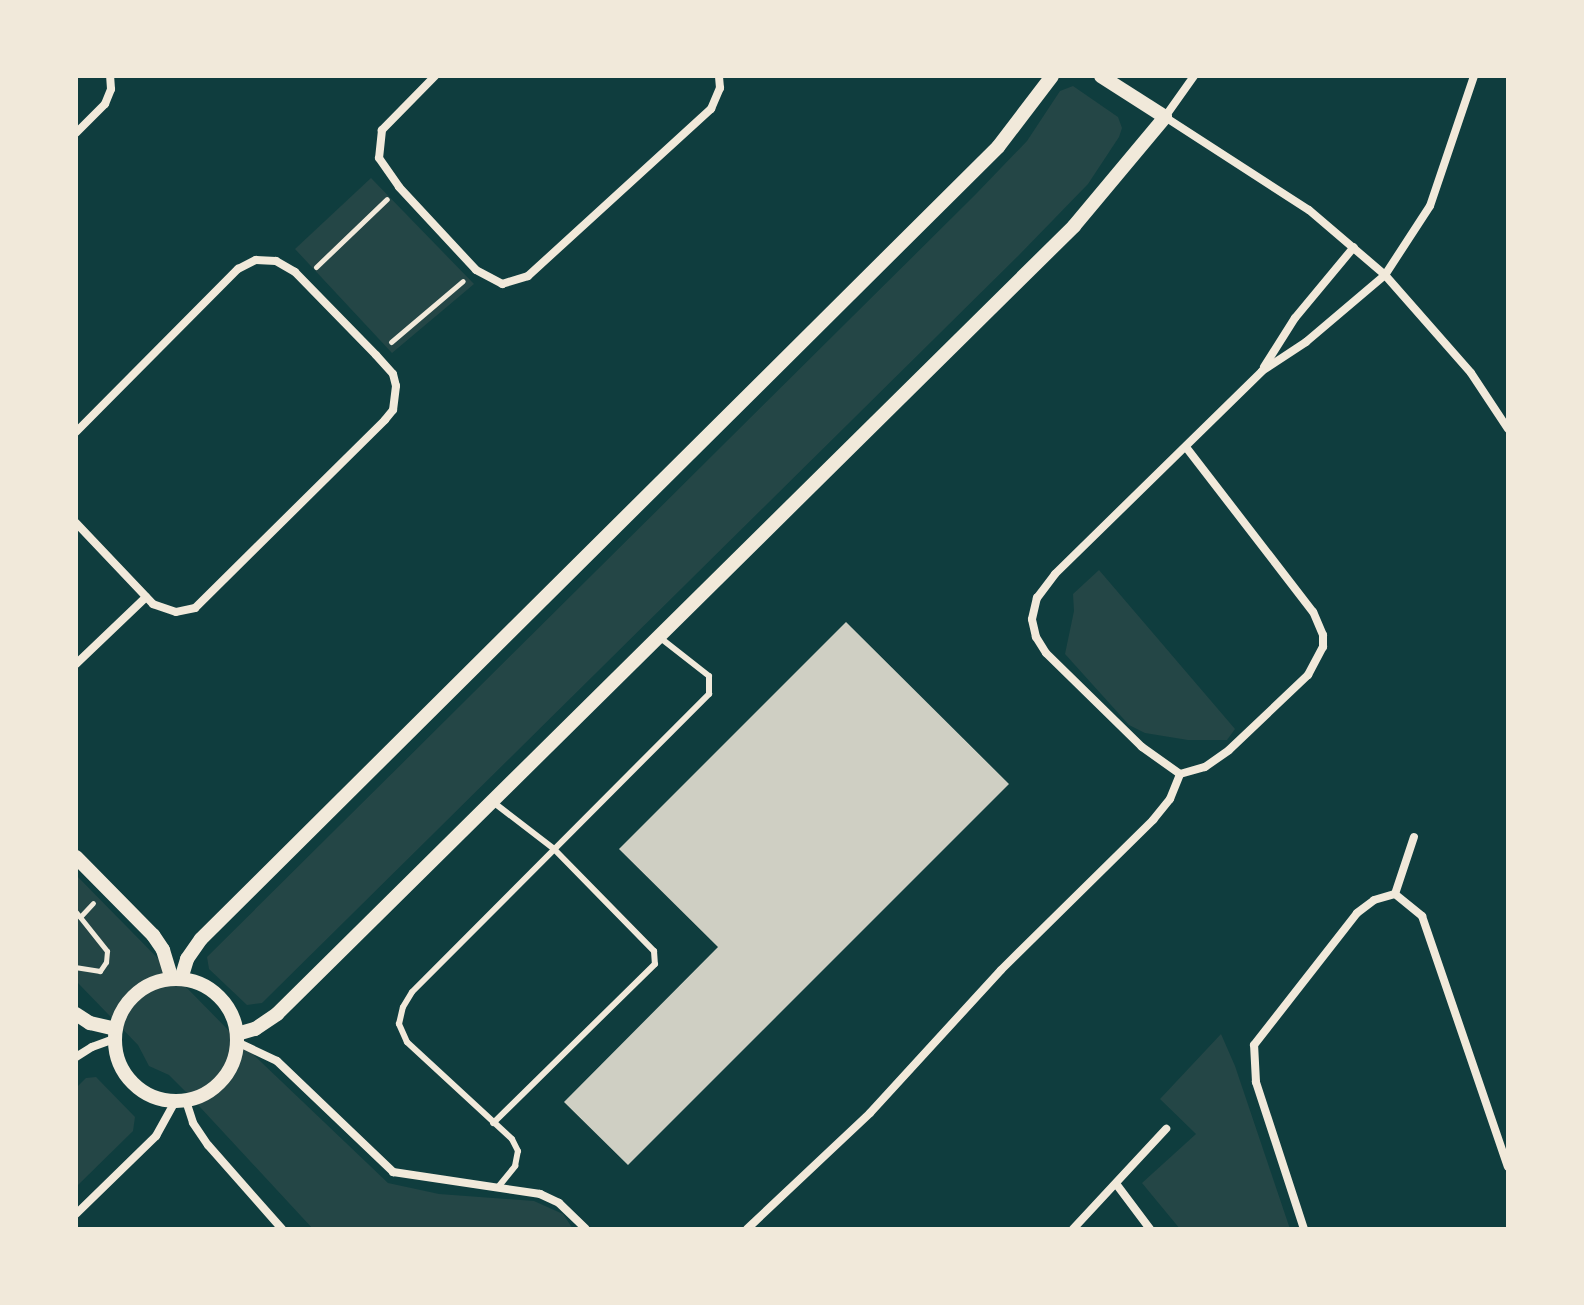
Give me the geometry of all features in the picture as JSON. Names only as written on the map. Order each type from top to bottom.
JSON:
[{"type":"street","points":[[76,133],[105,104],[111,89],[110,76]]},
{"type":"street","points":[[435,76],[388,122],[379,139],[379,158],[399,187],[476,270],[502,284],[528,276],[711,109],[720,88],[719,76]]},
{"type":"street","points":[[176,979],[201,939],[998,147],[1052,76]]},
{"type":"street","points":[[1101,76],[1277,187],[1354,247],[1385,275],[1471,373],[1508,429]]},
{"type":"street","points":[[237,1038],[277,1014],[1074,226],[1165,117],[1194,76]]},
{"type":"street","points":[[1180,774],[1142,747],[1046,653],[1036,637],[1032,619],[1043,587],[1262,371],[1306,342],[1385,275],[1430,206],[1474,76]]},
{"type":"street","points":[[1262,371],[1295,318],[1354,247]]},
{"type":"street","points":[[76,432],[247,263],[276,261],[303,280],[393,374],[396,386],[393,410],[385,420],[204,603],[176,612],[161,609],[76,523]]},
{"type":"street","points":[[1180,774],[1205,767],[1229,750],[1308,675],[1323,647],[1323,635],[1313,612],[1186,447]]},
{"type":"street","points":[[76,664],[146,597]]},
{"type":"street","points":[[747,1229],[870,1113],[1001,970],[1153,820],[1170,799],[1180,774]]},
{"type":"street","points":[[1395,894],[1414,837]]},
{"type":"street","points":[[76,857],[153,935],[176,979]]},
{"type":"street","points":[[1395,894],[1422,916],[1508,1167]]},
{"type":"street","points":[[1304,1229],[1256,1082],[1254,1045],[1357,913],[1374,900],[1395,894]]},
{"type":"street","points":[[176,979],[194,982],[218,996],[227,1007],[237,1038],[230,1070],[222,1081],[211,1090],[180,1101],[148,1095],[136,1088],[120,1066],[115,1034],[126,1005],[135,995],[146,987],[176,979]]},
{"type":"street","points":[[76,1014],[115,1034]]},
{"type":"street","points":[[76,1057],[115,1034]]},
{"type":"street","points":[[237,1038],[286,1068],[393,1172],[540,1194],[559,1203],[586,1229]]},
{"type":"street","points":[[76,1214],[156,1136],[180,1101]]},
{"type":"street","points":[[180,1101],[208,1145],[282,1229]]},
{"type":"street","points":[[1073,1229],[1166,1129]]},
{"type":"street","points":[[1117,1185],[1150,1229]]},
{"type":"lane","points":[[499,1186],[509,1177],[518,1151],[512,1139],[407,1042],[399,1024],[403,1007],[412,992],[709,694],[709,676],[659,637]]},
{"type":"lane","points":[[492,802],[554,849],[654,951],[655,964],[493,1123]]},
{"type":"path","points":[[303,280],[399,187]]},
{"type":"path","points":[[376,355],[476,270]]},
{"type":"path","points":[[76,912],[107,951],[106,962],[100,971],[76,967]]},
{"type":"shaded area","points":[[1073,86],[1118,117],[1122,128],[1088,184],[262,1003],[247,1005],[209,969],[207,957],[975,195],[1027,141],[1060,91]]},
{"type":"shaded area","points":[[371,178],[474,284],[392,353],[295,249]]},
{"type":"shaded area","points":[[1099,570],[1235,729],[1227,740],[1188,740],[1145,733],[1129,725],[1065,654],[1074,611],[1073,594]]},
{"type":"shaded area","points":[[76,875],[240,1042],[388,1183],[439,1194],[534,1201],[563,1214],[573,1229],[313,1229],[169,1075],[149,1066],[138,1045],[76,981]]},
{"type":"shaded area","points":[[1221,1034],[1235,1066],[1290,1229],[1180,1229],[1142,1183],[1196,1134],[1160,1099]]},
{"type":"shaded area","points":[[96,1077],[135,1117],[133,1131],[76,1187],[76,1088],[86,1078]]},
{"type":"building","points":[[846,622],[1009,784],[628,1165],[564,1102],[718,947],[619,849]]}]
